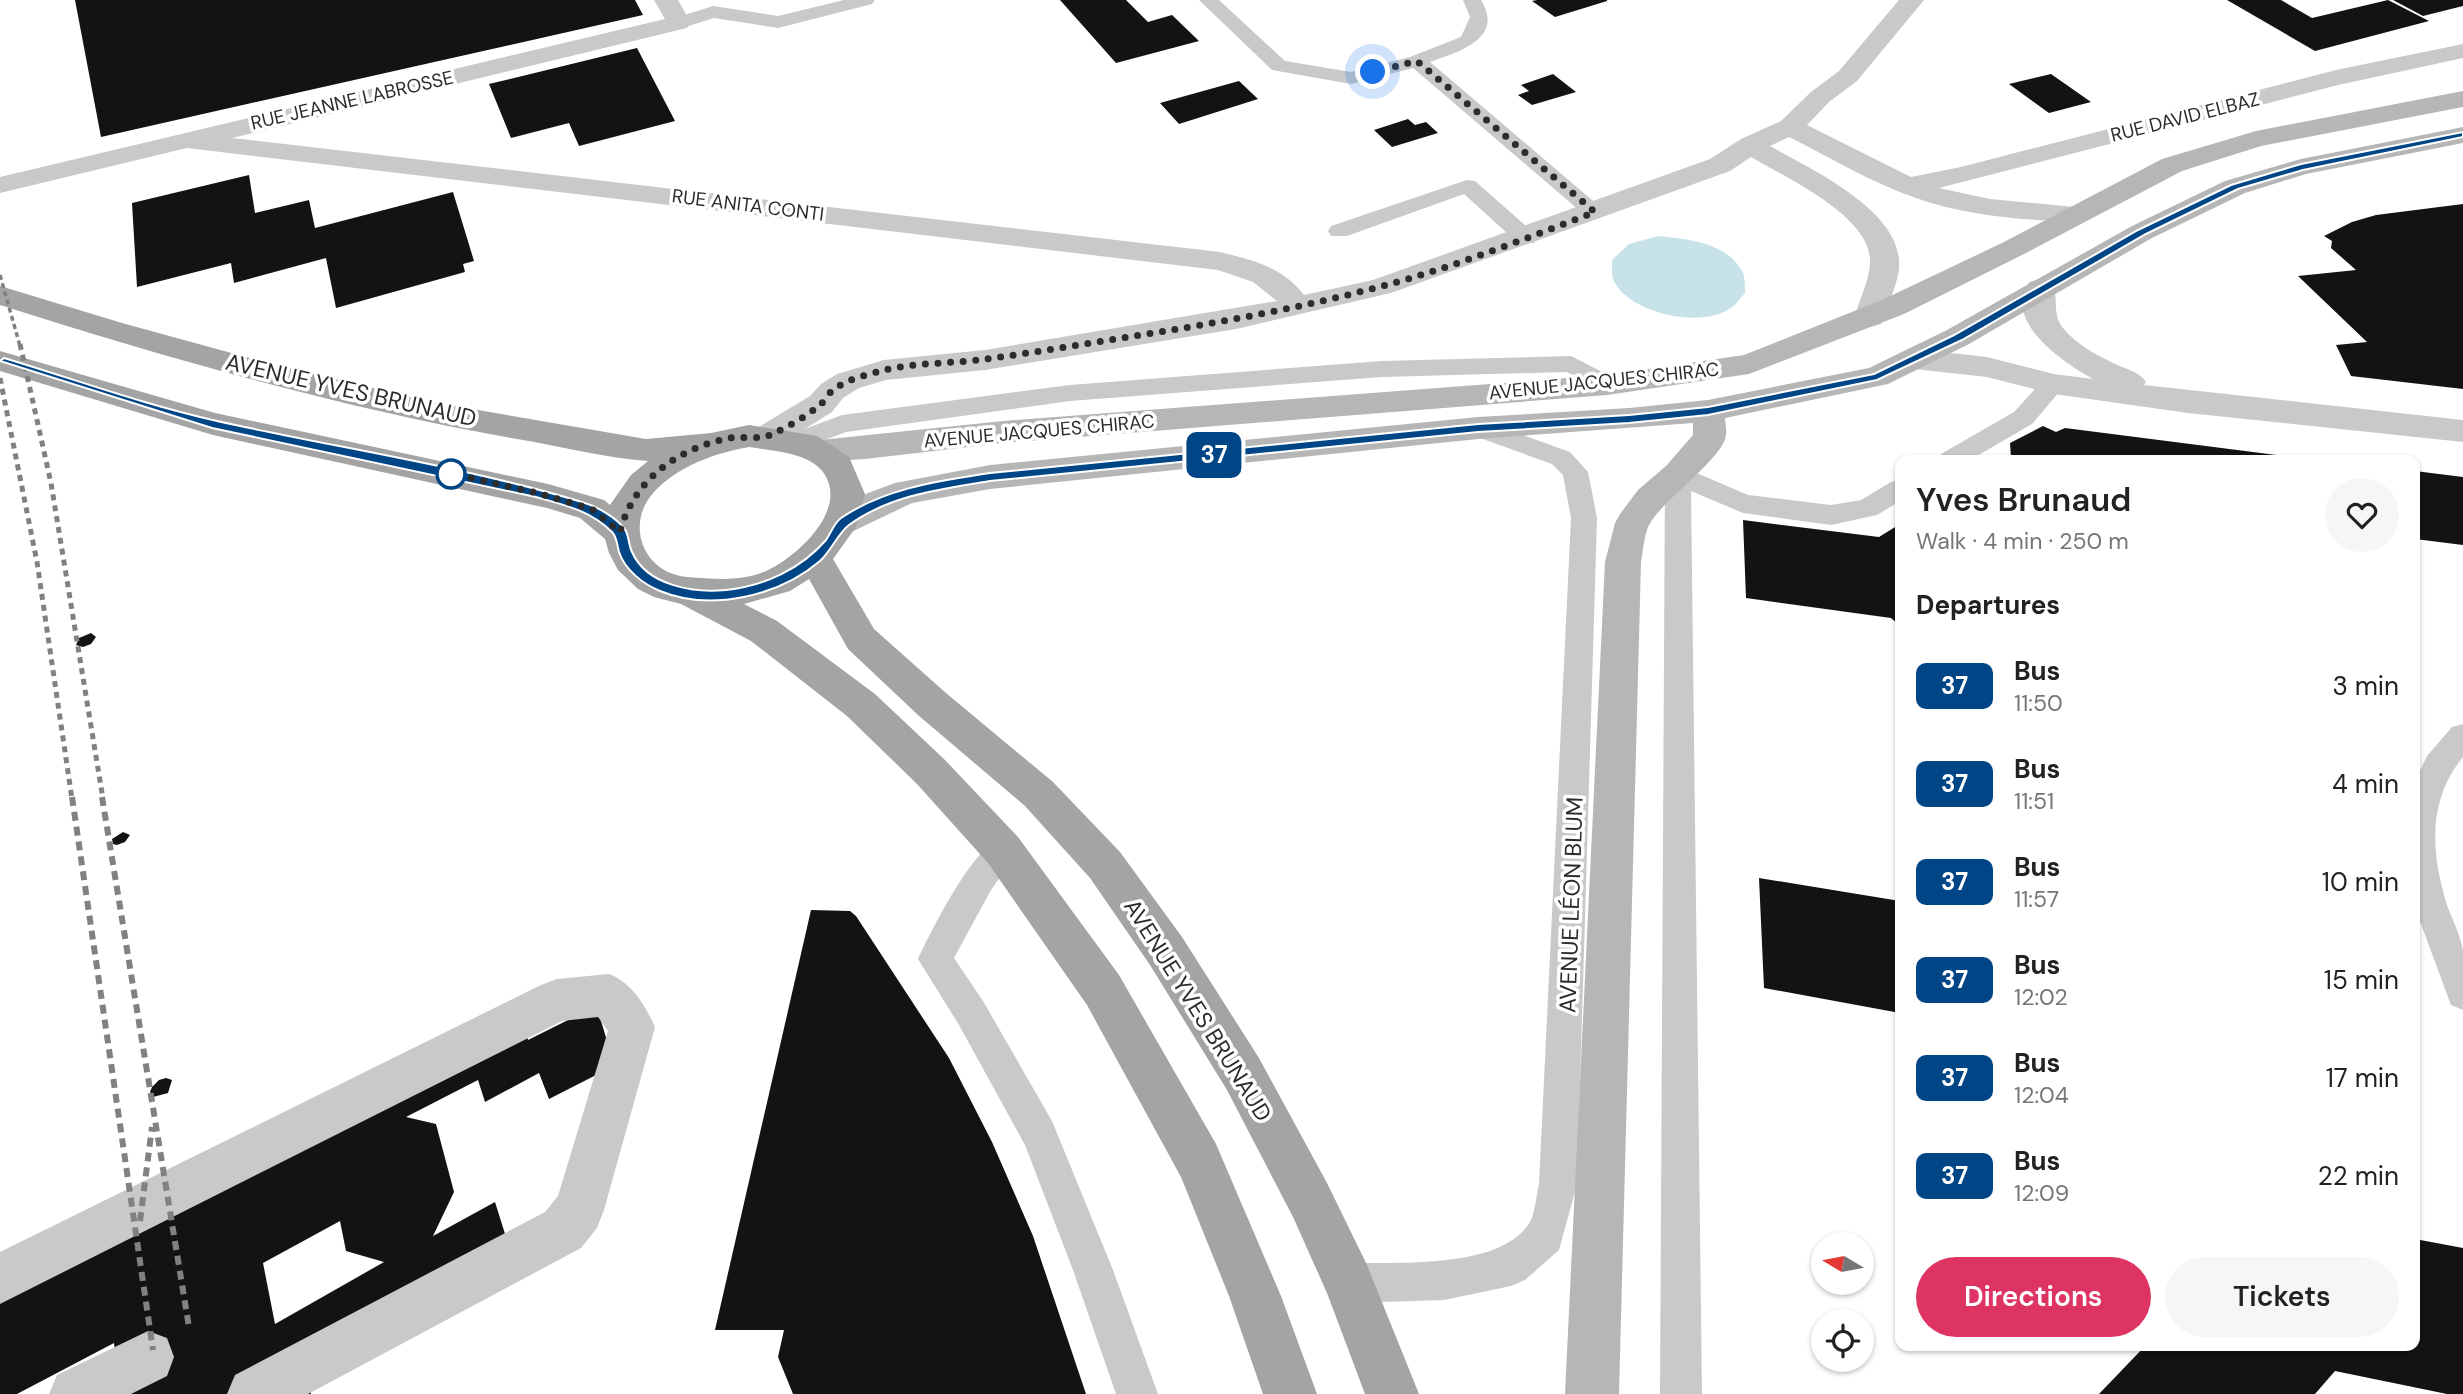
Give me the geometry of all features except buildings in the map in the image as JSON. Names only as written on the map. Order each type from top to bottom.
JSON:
[{"type":"main road","name":"AVENUE JACQUES CHIRAC","points":[[796,443],[865,449],[1017,431],[1607,385],[1749,364],[1870,317],[2012,249],[2172,165],[2256,139],[2463,99]]},
{"type":"main road","name":"AVENUE JACQUES CHIRAC","points":[[843,523],[880,502],[907,492],[990,477],[1478,428],[1629,419],[1708,411],[1877,377],[1958,337],[2142,232],[2235,187],[2301,167],[2463,135]]},
{"type":"main road","name":"AVENUE YVES BRUNAUD","points":[[0,295],[111,330],[268,373],[431,413],[646,450],[708,444]]},
{"type":"main road","points":[[0,361],[212,424],[548,496],[592,509],[620,532]]},
{"type":"main road","name":"AVENUE LÉON BLUM","points":[[1592,1394],[1623,562],[1633,523],[1650,499],[1678,474],[1710,437],[1708,411]]},
{"type":"main road","points":[[694,595],[726,594],[759,588],[790,576],[815,558],[832,541],[843,523],[848,502],[846,482],[836,465],[796,443],[729,439],[708,444],[664,466],[638,490],[625,511],[620,532],[626,554],[640,574],[663,587],[694,595],[764,631],[861,705],[931,772],[1003,850],[1103,990],[1199,1161],[1255,1296],[1290,1394]]},
{"type":"main road","name":"AVENUE YVES BRUNAUD","points":[[815,558],[861,639],[932,704],[1039,794],[1105,865],[1166,951],[1243,1073],[1310,1200],[1349,1283],[1392,1394]]},
{"type":"street","points":[[666,0],[679,23]]},
{"type":"street","points":[[796,443],[832,391],[848,381],[884,370],[985,360],[1236,319],[1381,287],[1526,238],[1720,165],[1750,145],[1790,127],[1820,97],[1848,76],[1912,0]]},
{"type":"street","name":"RUE JEANNE LABROSSE","points":[[0,185],[679,23]]},
{"type":"street","name":"RUE DAVID ELBAZ","points":[[1907,186],[1962,175],[2336,78],[2463,51]]},
{"type":"street","points":[[1790,127],[1907,186],[1955,201],[1994,209],[2076,214]]},
{"type":"street","name":"RUE ANITA CONTI","points":[[183,140],[1220,261],[1266,274],[1288,293],[1297,306]]},
{"type":"street","points":[[1750,145],[1842,200],[1862,217],[1878,237],[1885,260],[1870,317]]},
{"type":"street","points":[[2040,288],[2040,312],[2054,338],[2081,359],[2109,375],[2188,402]]},
{"type":"street","points":[[1914,359],[1987,367],[2054,384],[2188,402],[2463,431]]},
{"type":"street","points":[[0,1279],[557,1000],[609,995],[632,1027],[579,1210],[563,1230],[284,1386]]},
{"type":"street","points":[[76,1394],[148,1357]]},
{"type":"lane","points":[[726,0],[736,17]]},
{"type":"lane","points":[[679,23],[713,12],[778,22],[866,0]]},
{"type":"lane","points":[[1208,0],[1279,66],[1351,78],[1417,61],[1468,41],[1480,18],[1479,10],[1472,0]]},
{"type":"lane","points":[[1417,61],[1595,212]]},
{"type":"lane","points":[[1339,231],[1467,186],[1526,238]]},
{"type":"lane","points":[[1959,455],[2023,418],[2054,384]]},
{"type":"lane","name":"AVENUE LÉON BLUM","points":[[1349,1283],[1444,1280],[1511,1266],[1545,1236],[1558,1184],[1584,518],[1575,472],[1561,458],[1478,428]]},
{"type":"lane","points":[[1681,1394],[1678,474],[1743,504],[1831,515],[1868,508],[1895,492]]},
{"type":"lane","points":[[2420,808],[2421,795],[2445,752],[2463,736]]},
{"type":"lane","points":[[1003,850],[979,880],[935,959],[971,1013],[1039,1134],[1093,1270],[1137,1394]]},
{"type":"lane","points":[[2420,860],[2429,900],[2463,994]]},
{"type":"water","points":[[1658,236],[1705,244],[1726,254],[1742,271],[1745,293],[1731,308],[1703,317],[1668,315],[1635,302],[1622,292],[1614,281],[1612,260],[1629,244]]},
{"type":"railway","points":[[0,275],[20,346]]},
{"type":"railway","points":[[20,344],[51,483],[103,799]]},
{"type":"railway","points":[[0,378],[37,562],[72,799]]},
{"type":"railway","points":[[72,797],[153,1350]]},
{"type":"railway","points":[[102,797],[189,1327]]},
{"type":"railway","points":[[140,1221],[152,1127]]},
{"type":"bus line","name":"37","points":[[0,361],[212,424],[537,493],[592,509],[620,532],[626,554],[640,574],[663,587],[694,595],[726,594],[759,588],[790,576],[815,558],[832,541],[843,523],[880,502],[926,487],[990,477],[1478,428],[1629,419],[1708,411],[1877,377],[1958,337],[2142,232],[2235,187],[2301,167],[2463,135]]},
{"type":"route","points":[[451,474],[449,473],[537,493],[592,509],[620,532],[625,511],[638,490],[656,471],[681,455],[708,444],[749,436],[769,436],[821,404],[832,391],[848,381],[884,370],[985,360],[1236,319],[1381,287],[1595,212],[1417,61],[1373,72]]}]
